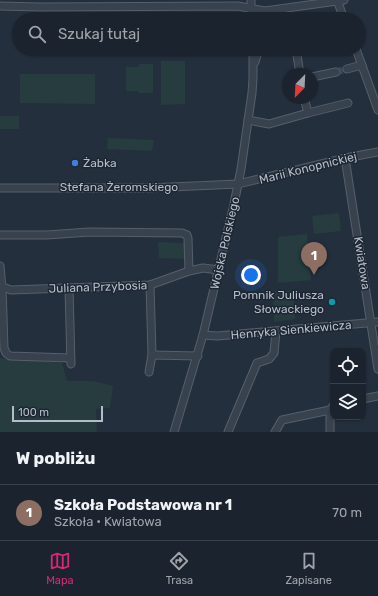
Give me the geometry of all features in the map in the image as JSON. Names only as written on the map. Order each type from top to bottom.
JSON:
[{"type":"street","points":[[251,0],[251,9]]},
{"type":"street","points":[[281,12],[339,1],[342,12]]},
{"type":"street","points":[[0,6],[40,7],[180,3],[238,6],[258,12]]},
{"type":"street","name":"Wojska Polskiego","points":[[174,432],[204,336],[238,184],[252,93],[253,56]]},
{"type":"street","points":[[253,66],[257,56]]},
{"type":"street","points":[[297,56],[299,68]]},
{"type":"street","points":[[359,56],[378,110]]},
{"type":"street","points":[[347,68],[362,65]]},
{"type":"street","points":[[318,76],[336,72]]},
{"type":"street","points":[[248,120],[269,124],[348,103]]},
{"type":"street","points":[[306,104],[308,113]]},
{"type":"street","name":"Marii Konopnickiej","points":[[238,184],[345,158],[378,152]]},
{"type":"street","name":"Kwiatowa","points":[[345,158],[374,322],[378,369]]},
{"type":"street","name":"Stefana Żeromskiego","points":[[0,188],[149,188],[238,184]]},
{"type":"street","points":[[0,235],[47,235],[89,232],[182,233],[187,235],[188,238],[189,271]]},
{"type":"street","points":[[0,266],[4,348],[6,353],[10,356],[71,361],[69,288]]},
{"type":"street","name":"Juliana Przybosia","points":[[1,286],[11,290],[150,285],[189,271],[203,268],[219,270]]},
{"type":"street","points":[[149,372],[152,355],[150,285]]},
{"type":"street","name":"Henryka Sienkiewicza","points":[[204,336],[374,322]]},
{"type":"street","points":[[228,432],[257,363],[269,359],[274,353],[276,331]]},
{"type":"street","points":[[152,355],[198,356]]},
{"type":"street","points":[[366,398],[378,396]]},
{"type":"street","points":[[275,432],[282,420],[330,408]]},
{"type":"street","points":[[330,420],[330,432]]},
{"type":"green space","points":[[161,61],[185,61],[185,104],[161,105]]},
{"type":"green space","points":[[139,64],[153,64],[153,93],[126,91],[126,67],[139,67]]},
{"type":"green space","points":[[20,74],[95,74],[95,104],[20,103]]},
{"type":"green space","points":[[0,116],[19,116],[19,129],[0,129]]},
{"type":"green space","points":[[108,138],[154,140],[152,151],[107,149]]},
{"type":"green space","points":[[339,213],[341,231],[314,234],[312,216]]},
{"type":"green space","points":[[307,234],[311,280],[278,283],[278,237]]},
{"type":"green space","points":[[158,242],[184,243],[184,259],[159,258]]},
{"type":"green space","points":[[273,291],[293,291],[295,319],[274,322]]},
{"type":"green space","points":[[0,358],[62,363],[67,381],[93,381],[113,386],[110,408],[96,409],[97,432],[0,432]]},
{"type":"tunnel","points":[[336,72],[347,69]]},
{"type":"place","name":"Żabka","points":[[75,163]]},
{"type":"place","name":"Szkoła Podstawowa nr 1","points":[[314,275]]},
{"type":"place","name":"Pomnik Juliusza Słowackiego","points":[[332,302]]}]
